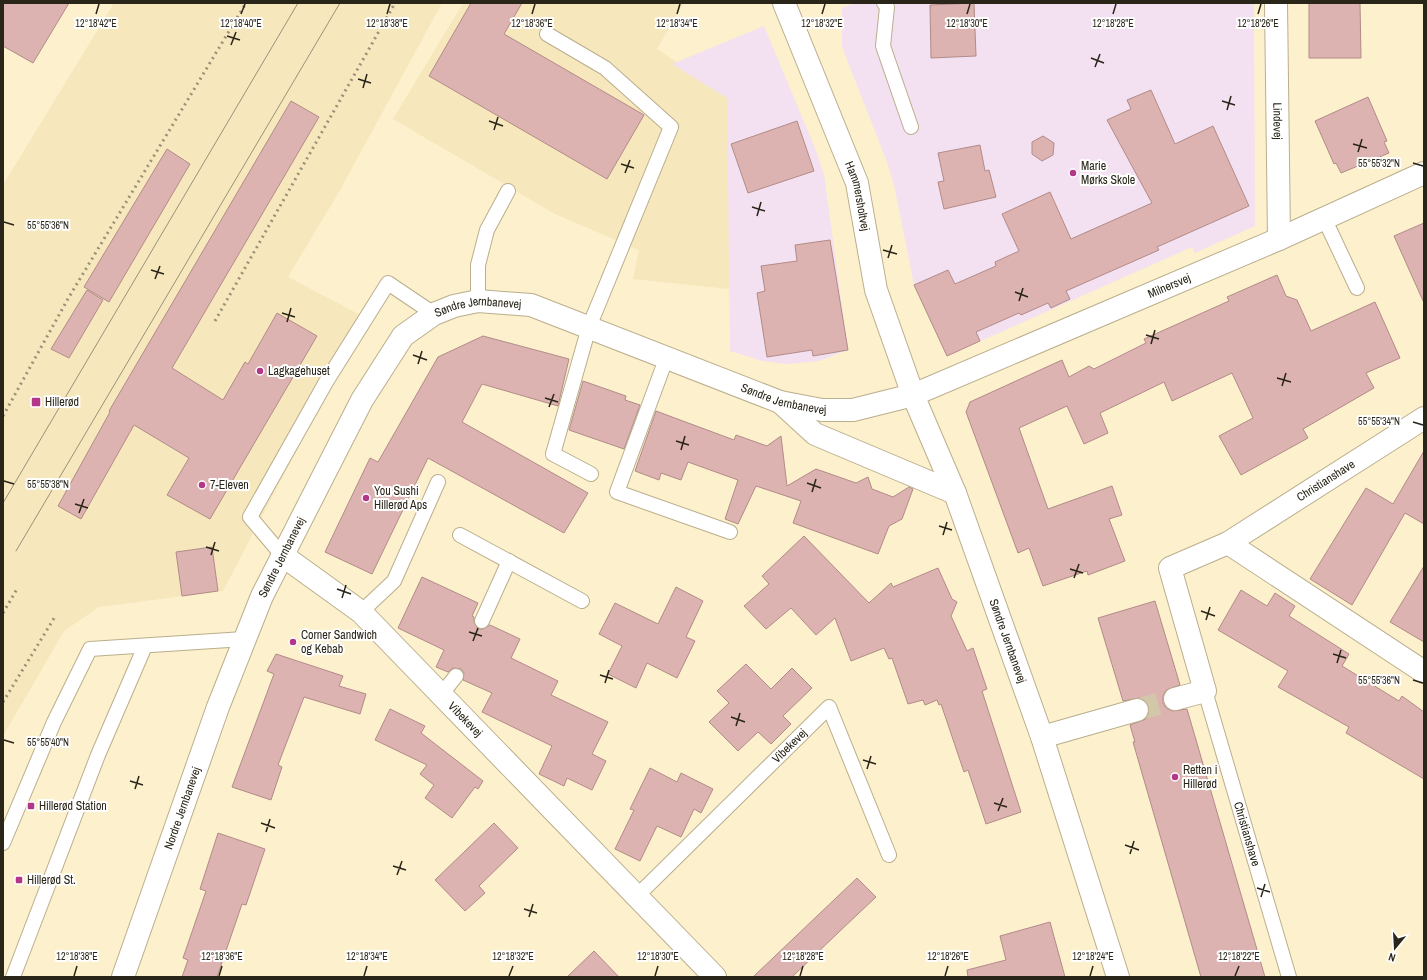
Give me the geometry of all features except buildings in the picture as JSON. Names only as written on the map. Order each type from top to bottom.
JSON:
[{"type":"street","name":"Lindevej","points":[[1276,3],[1279,239]]},
{"type":"street","name":"Hammersholtvej","points":[[786,4],[857,183],[876,290],[913,395]]},
{"type":"street","name":"Milnersvej","points":[[913,395],[1279,239],[1424,173]]},
{"type":"street","name":"Søndre Jernbanevej","points":[[244,639],[282,555],[362,400],[403,336],[434,314],[454,306],[478,301],[531,305],[666,359],[780,402],[822,410],[853,410],[913,395],[955,493],[1042,737],[1118,977]]},
{"type":"street","points":[[780,402],[815,434],[955,493]]},
{"type":"street","name":"Christianshave","points":[[1205,691],[1170,568],[1228,543],[1424,418]]},
{"type":"street","points":[[1228,543],[1424,672]]},
{"type":"street","name":"Vibekevej","points":[[282,555],[361,612],[715,977]]},
{"type":"street","name":"Nordre Jernbanevej","points":[[123,977],[244,639]]},
{"type":"street","points":[[1175,699],[1205,691]]},
{"type":"street","points":[[1042,737],[1136,710]]},
{"type":"lane","points":[[884,3],[887,7],[883,46],[911,127]]},
{"type":"lane","points":[[547,34],[605,68],[671,126],[589,327],[553,454],[591,474]]},
{"type":"lane","points":[[478,301],[478,265],[487,230],[508,191]]},
{"type":"lane","points":[[1324,218],[1357,288]]},
{"type":"lane","points":[[282,555],[250,517],[326,382],[388,283],[434,314]]},
{"type":"lane","points":[[666,359],[617,492],[730,532]]},
{"type":"lane","points":[[361,612],[394,581],[438,482]]},
{"type":"lane","points":[[460,535],[582,601]]},
{"type":"lane","points":[[482,621],[509,561]]},
{"type":"lane","points":[[4,839],[54,722],[90,649],[244,639]]},
{"type":"lane","points":[[12,977],[98,755],[145,646]]},
{"type":"lane","points":[[441,696],[456,676]]},
{"type":"lane","name":"Christianshave","points":[[1205,691],[1289,977]]},
{"type":"lane","name":"Vibekevej","points":[[637,896],[829,707],[889,855]]},
{"type":"shaded area","points":[[114,3],[442,3],[339,192],[288,277],[366,318],[223,591],[99,607],[64,631],[3,736],[3,185]]},
{"type":"shaded area","points":[[463,3],[684,3],[657,49],[728,96],[729,289],[633,279],[639,250],[555,214],[393,119]]},
{"type":"shaded area","name":"Marie Mørks Skole","points":[[854,3],[1254,3],[1255,226],[1195,253],[1192,247],[947,356],[914,285],[894,185],[887,162],[842,47],[842,8]]},
{"type":"shaded area","points":[[764,26],[815,148],[824,174],[848,350],[819,361],[787,364],[762,361],[730,351],[727,98],[672,64]]},
{"type":"tunnel","points":[[1137,710],[1175,699]]},
{"type":"tram line","points":[[3,503],[298,3]]},
{"type":"tram line","points":[[16,551],[340,3]]},
{"type":"railway","points":[[3,416],[69,297],[246,3]]},
{"type":"railway","points":[[215,321],[395,3]]},
{"type":"railway","points":[[3,613],[17,589]]},
{"type":"railway","points":[[3,702],[56,615]]},
{"type":"place","name":"Marie Mørks Skole","points":[[1073,173]]},
{"type":"place","name":"Lagkagehuset","points":[[260,371]]},
{"type":"place","name":"Hillerød","points":[[36,402]]},
{"type":"place","name":"7-Eleven","points":[[202,485]]},
{"type":"place","name":"You Sushi Hillerød Aps","points":[[366,498]]},
{"type":"place","name":"Corner Sandwich og Kebab","points":[[293,642]]},
{"type":"place","name":"Retten i Hillerød","points":[[1175,777]]},
{"type":"place","name":"Hillerød Station","points":[[31,806]]},
{"type":"place","name":"Hillerød St.","points":[[19,880]]}]
